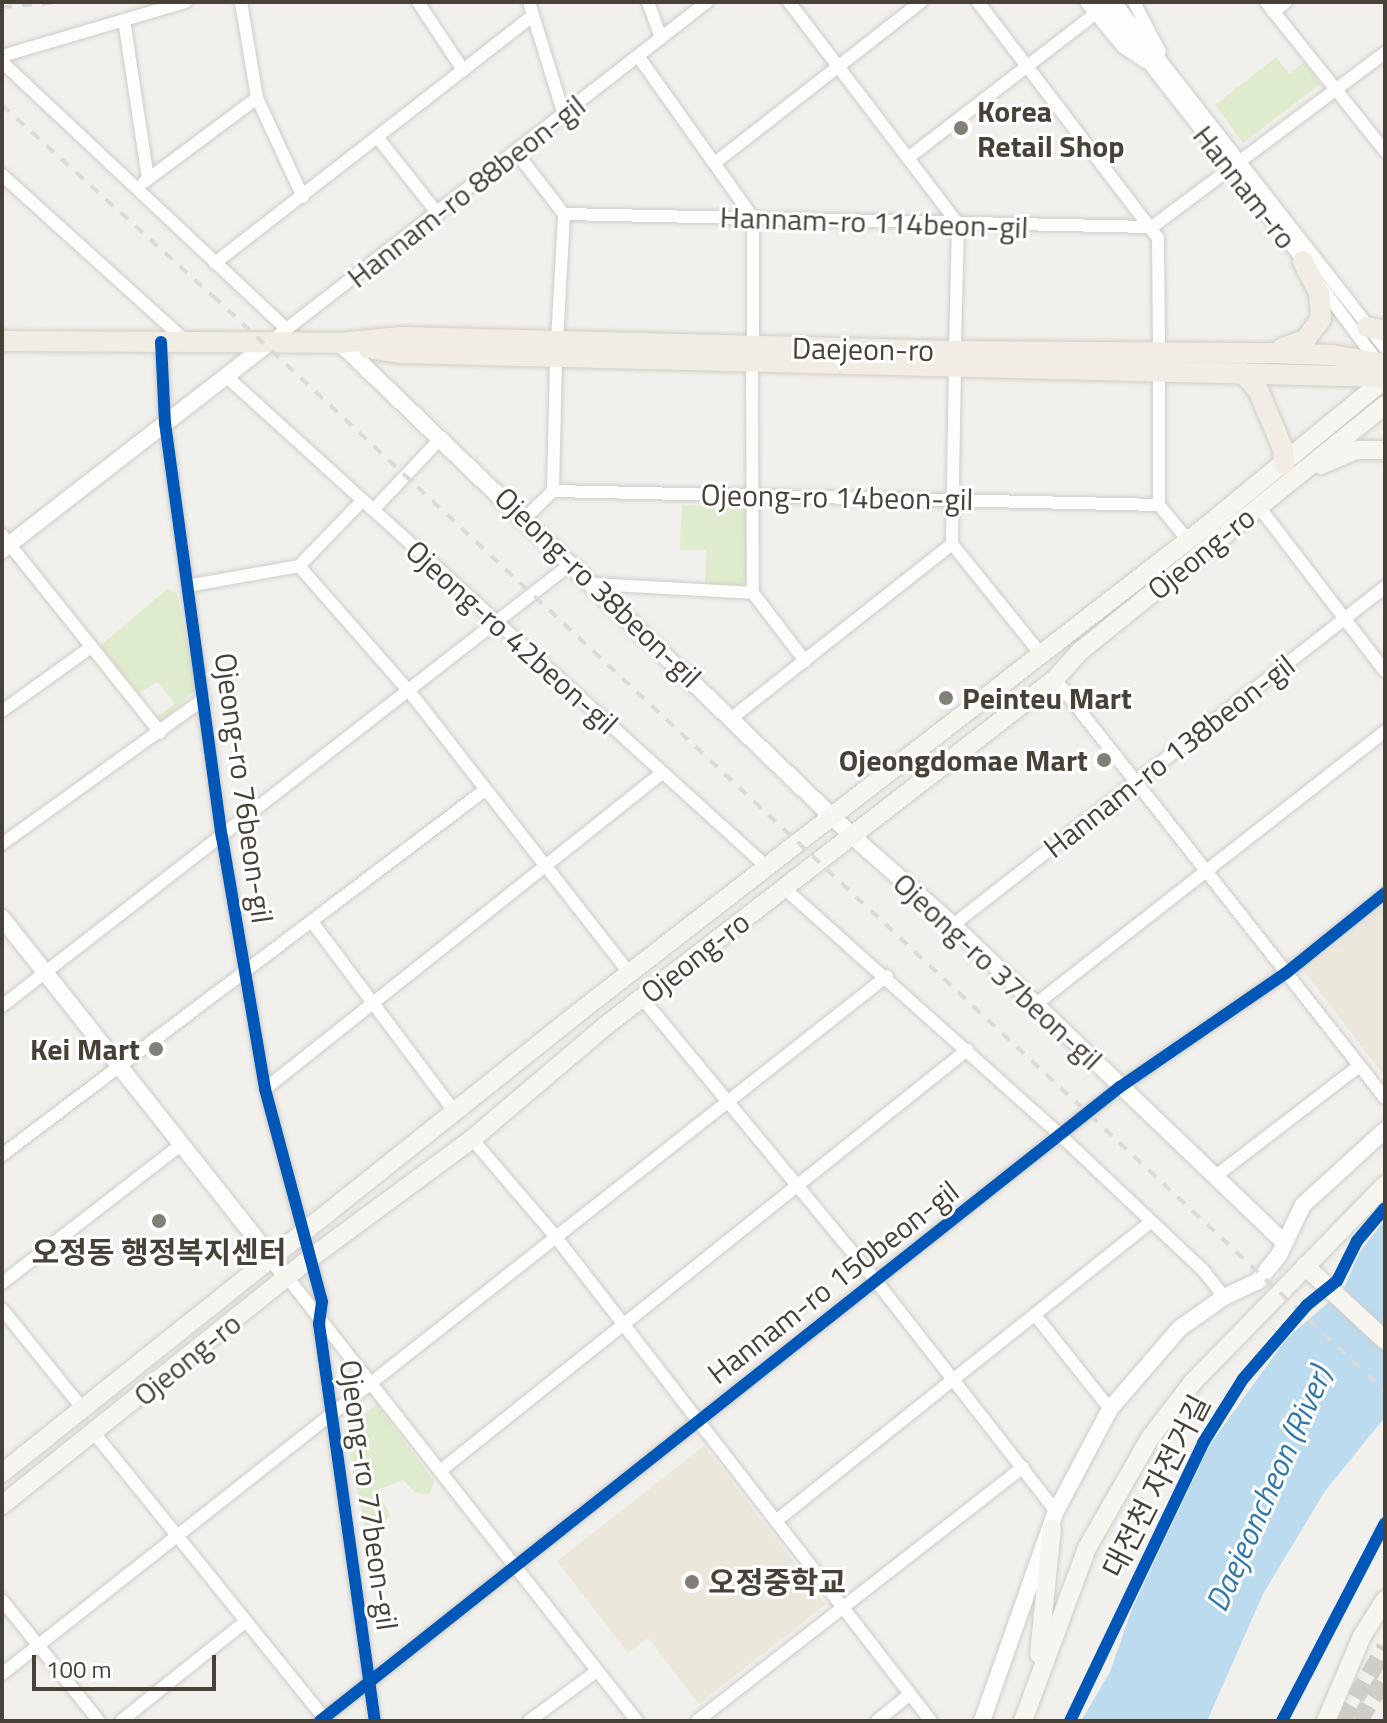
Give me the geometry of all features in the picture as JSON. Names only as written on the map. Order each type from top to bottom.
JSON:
[{"type":"main road","points":[[1270,353],[1305,340],[1321,319],[1319,293],[1303,261]]},
{"type":"main road","name":"Daejeon-ro","points":[[2,341],[187,342],[278,336],[401,353],[557,349],[955,359],[1159,360],[1270,353],[1332,355],[1384,368]]},
{"type":"main road","name":"Daejeon-ro","points":[[1159,360],[1243,373],[1384,368]]},
{"type":"main road","name":"Ojeong-ro","points":[[2,1505],[95,1434],[312,1257],[472,1139],[642,998],[1055,679],[1079,652],[1259,507],[1384,368]]},
{"type":"main road","points":[[1243,373],[1258,390],[1294,468],[1357,450],[1385,450]]},
{"type":"main road","name":"Ojeong-ro","points":[[2,1473],[301,1238],[629,973],[835,816],[1187,539],[1385,405]]},
{"type":"main road","points":[[1023,1721],[1087,1548],[1150,1438],[1192,1383],[1385,1182]]},
{"type":"main road","points":[[1305,1266],[1385,1340]]},
{"type":"main road","points":[[1036,1681],[1054,1520]]},
{"type":"main road","points":[[1326,1721],[1362,1636],[1385,1600]]},
{"type":"street","points":[[160,732],[5,544],[278,336],[215,263],[2,59],[186,2]]},
{"type":"street","points":[[241,2],[257,98],[303,197]]},
{"type":"street","points":[[418,2],[463,70]]},
{"type":"street","points":[[648,2],[661,38]]},
{"type":"street","name":"Hannam-ro 88beon-gil","points":[[278,336],[707,2]]},
{"type":"street","points":[[789,2],[958,224],[952,544],[1040,653]]},
{"type":"street","points":[[716,162],[921,2]]},
{"type":"street","points":[[978,2],[1158,238],[1159,505],[1187,539]]},
{"type":"street","name":"Hannam-ro","points":[[1086,2],[1098,8],[1160,66]]},
{"type":"street","name":"Hannam-ro","points":[[1115,2],[1384,368]]},
{"type":"street","points":[[1134,2],[1160,66]]},
{"type":"street","points":[[1286,2],[1270,7],[1385,151]]},
{"type":"street","points":[[215,263],[463,70],[531,8],[564,115]]},
{"type":"street","points":[[908,158],[1098,8]]},
{"type":"street","points":[[124,20],[148,178]]},
{"type":"street","points":[[1152,227],[1236,168],[1385,53]]},
{"type":"street","points":[[638,56],[753,218],[753,593],[805,661]]},
{"type":"street","points":[[136,188],[257,98]]},
{"type":"street","points":[[378,138],[438,214]]},
{"type":"street","points":[[516,152],[564,214],[553,491],[525,518]]},
{"type":"street","name":"Hannam-ro","points":[[1236,168],[1376,329],[1384,368]]},
{"type":"street","points":[[2,175],[187,342]]},
{"type":"street","name":"Hannam-ro 114beon-gil","points":[[564,214],[1152,227]]},
{"type":"street","name":"Ojeong-ro 76beon-gil","points":[[161,342],[165,423],[222,837],[265,1089],[301,1238],[312,1257]]},
{"type":"street","name":"Ojeong-ro 38beon-gil","points":[[340,343],[733,717],[851,835]]},
{"type":"street","name":"Ojeong-ro 42beon-gil","points":[[227,377],[768,868]]},
{"type":"street","points":[[187,586],[299,566],[441,438]]},
{"type":"street","name":"Ojeong-ro 14beon-gil","points":[[553,491],[1159,505]]},
{"type":"street","points":[[1259,507],[1385,671]]},
{"type":"street","points":[[733,717],[952,544]]},
{"type":"street","points":[[2,1006],[572,563]]},
{"type":"street","points":[[299,566],[409,691],[629,973]]},
{"type":"street","points":[[594,584],[753,593]]},
{"type":"street","name":"Hannam-ro 138beon-gil","points":[[953,925],[1385,587]]},
{"type":"street","points":[[2,711],[91,647]]},
{"type":"street","points":[[1055,679],[1385,1098]]},
{"type":"street","points":[[2,844],[204,699]]},
{"type":"street","points":[[1036,1004],[1385,731]]},
{"type":"street","points":[[265,1089],[662,773]]},
{"type":"street","points":[[2,1155],[485,790]]},
{"type":"street","name":"Ojeong-ro 37beon-gil","points":[[851,835],[953,925],[1283,1241]]},
{"type":"street","points":[[784,888],[887,976],[1060,1135],[1203,1270],[1224,1297]]},
{"type":"street","name":"Hannam-ro 150beon-gil","points":[[322,1720],[1120,1087],[1286,973],[1385,893]]},
{"type":"street","points":[[2,918],[116,1067],[182,1144],[287,1277],[319,1324],[370,1382],[637,1721]]},
{"type":"street","points":[[312,922],[456,1114]]},
{"type":"street","points":[[332,1416],[370,1382],[727,1097],[887,976]]},
{"type":"street","points":[[642,998],[727,1097],[953,1378],[1023,1467],[1054,1520]]},
{"type":"street","points":[[440,1471],[622,1322],[967,1050]]},
{"type":"street","points":[[1217,1175],[1359,1066]]},
{"type":"street","points":[[982,1721],[1054,1520],[1110,1409],[1180,1328],[1224,1297],[1258,1281],[1303,1205],[1385,1130]]},
{"type":"street","points":[[472,1139],[555,1236],[931,1721]]},
{"type":"street","points":[[2,1283],[182,1144]]},
{"type":"street","points":[[776,1521],[1150,1222]]},
{"type":"street","name":"Ojeong-ro 77beon-gil","points":[[312,1257],[322,1302],[319,1324],[375,1721]]},
{"type":"street","points":[[2,1309],[83,1409]]},
{"type":"street","points":[[1036,1316],[1110,1409]]},
{"type":"street","name":"Ojeong-ro 77beon-gil","points":[[2,1674],[332,1416]]},
{"type":"street","points":[[95,1434],[179,1534],[322,1720]]},
{"type":"street","points":[[697,1721],[840,1605],[1023,1467]]},
{"type":"street","points":[[2,1600],[99,1721]]},
{"type":"street","points":[[121,1721],[245,1622]]},
{"type":"street","points":[[529,1721],[597,1671]]},
{"type":"street","points":[[877,1721],[910,1694]]},
{"type":"shaded area","points":[[1385,905],[1385,1077],[1304,971]]},
{"type":"shaded area","name":"오정중학교","points":[[704,1446],[826,1604],[699,1704],[648,1638],[628,1653],[557,1561]]},
{"type":"green space","points":[[1276,57],[1289,74],[1304,62],[1320,84],[1243,143],[1215,105]]},
{"type":"green space","points":[[682,505],[746,508],[749,584],[705,585],[706,550],[680,550]]},
{"type":"green space","points":[[167,589],[177,593],[197,688],[164,720],[156,717],[175,704],[158,682],[139,693],[100,646]]},
{"type":"green space","points":[[377,1404],[434,1481],[429,1495],[416,1493],[403,1480],[377,1490],[391,1516],[366,1533],[344,1429]]},
{"type":"water","name":"Daejeoncheon (River)","points":[[1385,1219],[1385,1417],[1325,1491],[1263,1594],[1207,1721],[1081,1721],[1110,1672],[1132,1609],[1209,1446],[1286,1339],[1343,1290],[1359,1253]]},
{"type":"tunnel","points":[[1342,1721],[1385,1648]]},
{"type":"tunnel","points":[[1359,1721],[1385,1677]]},
{"type":"railway","points":[[2,7],[61,2]]},
{"type":"railway","points":[[2,105],[213,296],[1385,1391]]},
{"type":"cycle path","points":[[161,342],[165,423],[222,837],[265,1089],[322,1302],[319,1324],[375,1721]]},
{"type":"cycle path","points":[[320,1721],[1120,1087],[1286,973],[1385,893]]},
{"type":"cycle path","name":"대전천 자전거길","points":[[1070,1721],[1203,1443],[1243,1379],[1307,1305],[1337,1281],[1357,1241],[1385,1208]]},
{"type":"cycle path","points":[[1282,1721],[1385,1523]]},
{"type":"place","name":"Korea Retail Shop","points":[[961,128]]},
{"type":"place","name":"Peinteu Mart","points":[[946,698]]},
{"type":"place","name":"Ojeongdomae Mart","points":[[1104,760]]},
{"type":"place","name":"Kei Mart","points":[[156,1049]]},
{"type":"place","name":"오정동 행정복지센터","points":[[159,1221]]},
{"type":"place","name":"오정중학교","points":[[692,1582]]}]
